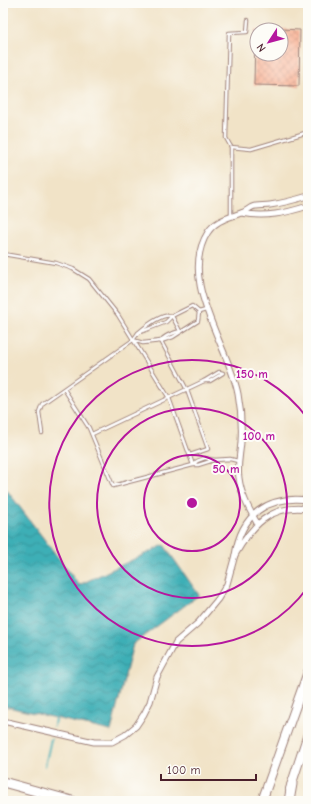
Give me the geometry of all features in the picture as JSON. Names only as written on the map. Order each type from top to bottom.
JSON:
[{"type":"highway","points":[[3,782],[72,801]]},
{"type":"highway","points":[[289,801],[292,784]]},
{"type":"main road","points":[[262,801],[308,672]]},
{"type":"main road","points":[[286,801],[308,734]]},
{"type":"street","points":[[257,523],[245,499],[239,480],[238,461],[241,442],[242,418],[232,369],[206,310],[202,292],[199,264],[202,244],[208,232],[214,225],[231,216],[242,213],[252,207],[287,202],[308,196]]},
{"type":"street","points":[[242,213],[252,215],[271,215],[308,206]]},
{"type":"street","points":[[3,722],[94,742],[112,742],[124,735],[136,726],[144,714],[150,702],[157,677],[176,642],[198,623],[218,599],[227,584],[235,555],[237,539],[252,514],[264,507],[285,500],[307,507]]},
{"type":"street","points":[[235,555],[248,533],[257,523],[266,517],[286,509],[307,507]]},
{"type":"lane","points":[[231,216],[231,147],[226,138],[229,32],[246,32],[248,20]]},
{"type":"lane","points":[[231,147],[251,149],[305,133]]},
{"type":"lane","points":[[3,254],[56,263],[73,269],[89,279],[104,297],[134,340],[169,398],[193,465]]},
{"type":"lane","points":[[42,434],[39,412],[42,404],[134,340],[138,334],[166,322],[172,316],[192,306],[199,312]]},
{"type":"lane","points":[[199,312],[206,310]]},
{"type":"lane","points":[[134,340],[143,343],[161,342],[198,321],[199,312]]},
{"type":"lane","points":[[172,316],[180,331]]},
{"type":"lane","points":[[161,342],[187,390],[208,449],[190,455]]},
{"type":"lane","points":[[92,434],[204,381],[210,381],[232,369]]},
{"type":"lane","points":[[64,389],[92,434],[113,486],[193,465],[197,461],[205,458],[214,460],[230,459],[238,461]]},
{"type":"water","points":[[3,485],[79,585],[164,545],[199,595],[133,644],[111,731],[4,706],[5,609],[3,604]]},
{"type":"building","points":[[289,29],[300,30],[299,86],[254,85],[254,62],[289,62]]},
{"type":"waterway","points":[[54,726],[55,718]]},
{"type":"waterway","points":[[45,766],[51,739]]}]
